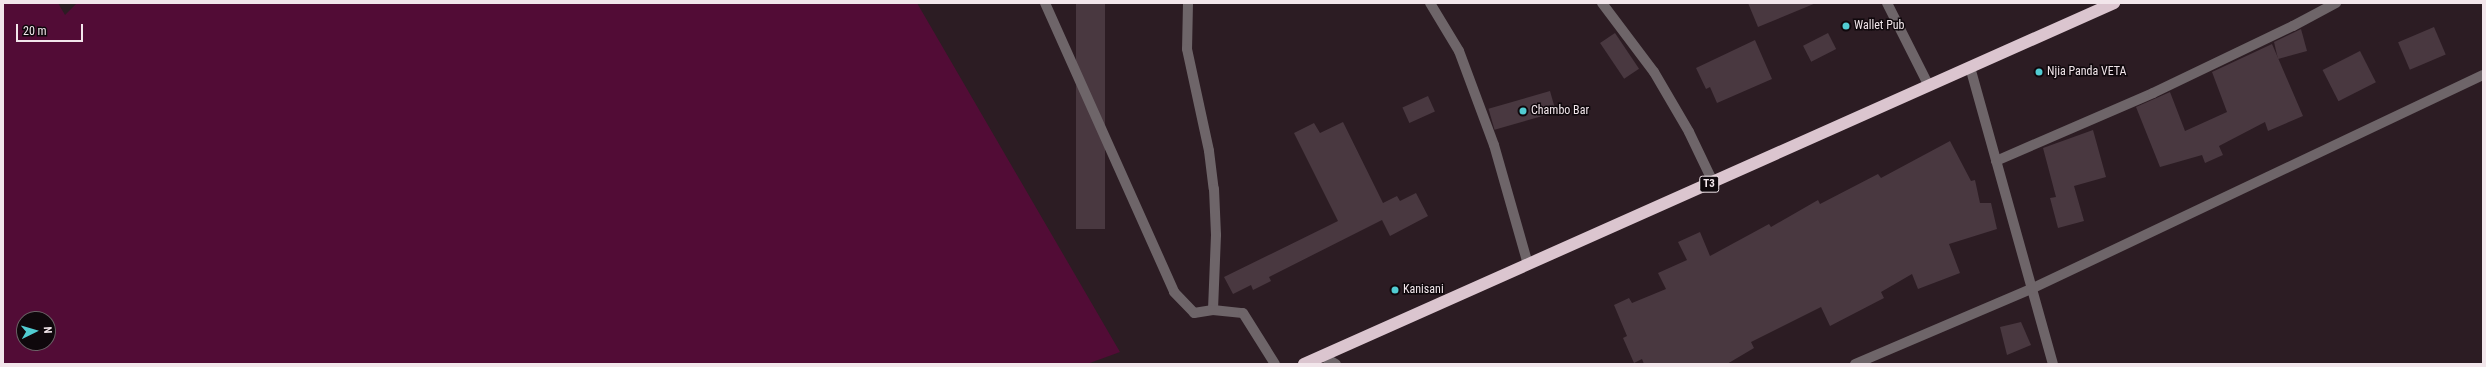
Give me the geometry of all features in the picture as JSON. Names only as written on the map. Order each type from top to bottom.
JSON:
[{"type":"highway","name":"T3","points":[[1304,364],[2114,3]]},
{"type":"street","points":[[1045,3],[1174,292],[1194,313],[1213,310],[1243,313],[1275,364]]},
{"type":"street","points":[[1188,3],[1187,49],[1208,151],[1214,189],[1216,235],[1213,310]]},
{"type":"street","points":[[1430,3],[1460,51],[1494,145],[1528,264]]},
{"type":"street","points":[[1602,3],[1654,72],[1689,132],[1713,182]]},
{"type":"street","points":[[1887,3],[1929,86]]},
{"type":"street","points":[[1996,161],[2160,89],[2293,26],[2336,3]]},
{"type":"street","points":[[1970,67],[2053,364]]},
{"type":"street","points":[[1855,364],[2031,289],[2483,75]]},
{"type":"street","points":[[1322,356],[1336,364]]},
{"type":"shaded area","points":[[3,3],[58,3],[65,15],[77,3],[917,3],[1120,352],[1087,364],[3,364]]},
{"type":"building","points":[[1076,3],[1105,3],[1105,229],[1076,229]]},
{"type":"building","points":[[1748,3],[1816,3],[1758,27]]},
{"type":"building","points":[[2434,27],[2446,55],[2410,70],[2398,42]]},
{"type":"building","points":[[2301,29],[2307,51],[2278,59],[2274,42]]},
{"type":"building","points":[[1615,33],[1639,69],[1624,79],[1600,43]]},
{"type":"building","points":[[1828,33],[1836,49],[1811,62],[1803,46]]},
{"type":"building","points":[[1755,40],[1772,79],[1717,103],[1710,87],[1706,89],[1696,68]]},
{"type":"building","points":[[2272,44],[2303,116],[2268,131],[2265,122],[2219,146],[2223,155],[2205,163],[2202,155],[2160,167],[2136,107],[2170,92],[2185,131],[2227,112],[2212,72]]},
{"type":"building","points":[[2360,51],[2376,82],[2338,101],[2323,70]]},
{"type":"building","name":"Chambo Bar","points":[[1550,91],[1556,112],[1495,130],[1488,109]]},
{"type":"building","points":[[1428,96],[1435,112],[1409,123],[1402,107]]},
{"type":"building","points":[[1343,122],[1383,203],[1397,196],[1400,201],[1416,193],[1428,216],[1390,236],[1382,220],[1269,277],[1271,281],[1253,290],[1251,285],[1233,294],[1224,277],[1338,221],[1294,133],[1314,123],[1320,133]]},
{"type":"building","points":[[2093,130],[2106,177],[2074,186],[2084,221],[2058,228],[2050,198],[2056,197],[2043,148]]},
{"type":"building","points":[[1950,141],[1971,181],[1975,180],[1980,203],[1991,203],[1997,229],[1949,244],[1960,273],[1918,289],[1912,274],[1881,292],[1884,298],[1830,326],[1821,307],[1751,342],[1754,348],[1727,364],[1644,364],[1642,359],[1634,363],[1623,338],[1627,336],[1614,305],[1629,298],[1632,303],[1666,289],[1658,273],[1687,260],[1678,242],[1700,232],[1710,256],[1769,224],[1771,227],[1818,200],[1820,204],[1878,174],[1881,178]]},
{"type":"building","points":[[2021,322],[2031,345],[2007,355],[2000,327]]},
{"type":"place","name":"Wallet Pub","points":[[1846,26]]},
{"type":"place","name":"Njia Panda VETA","points":[[2039,72]]},
{"type":"place","name":"Chambo Bar","points":[[1523,111]]},
{"type":"place","name":"Kanisani","points":[[1395,290]]}]
